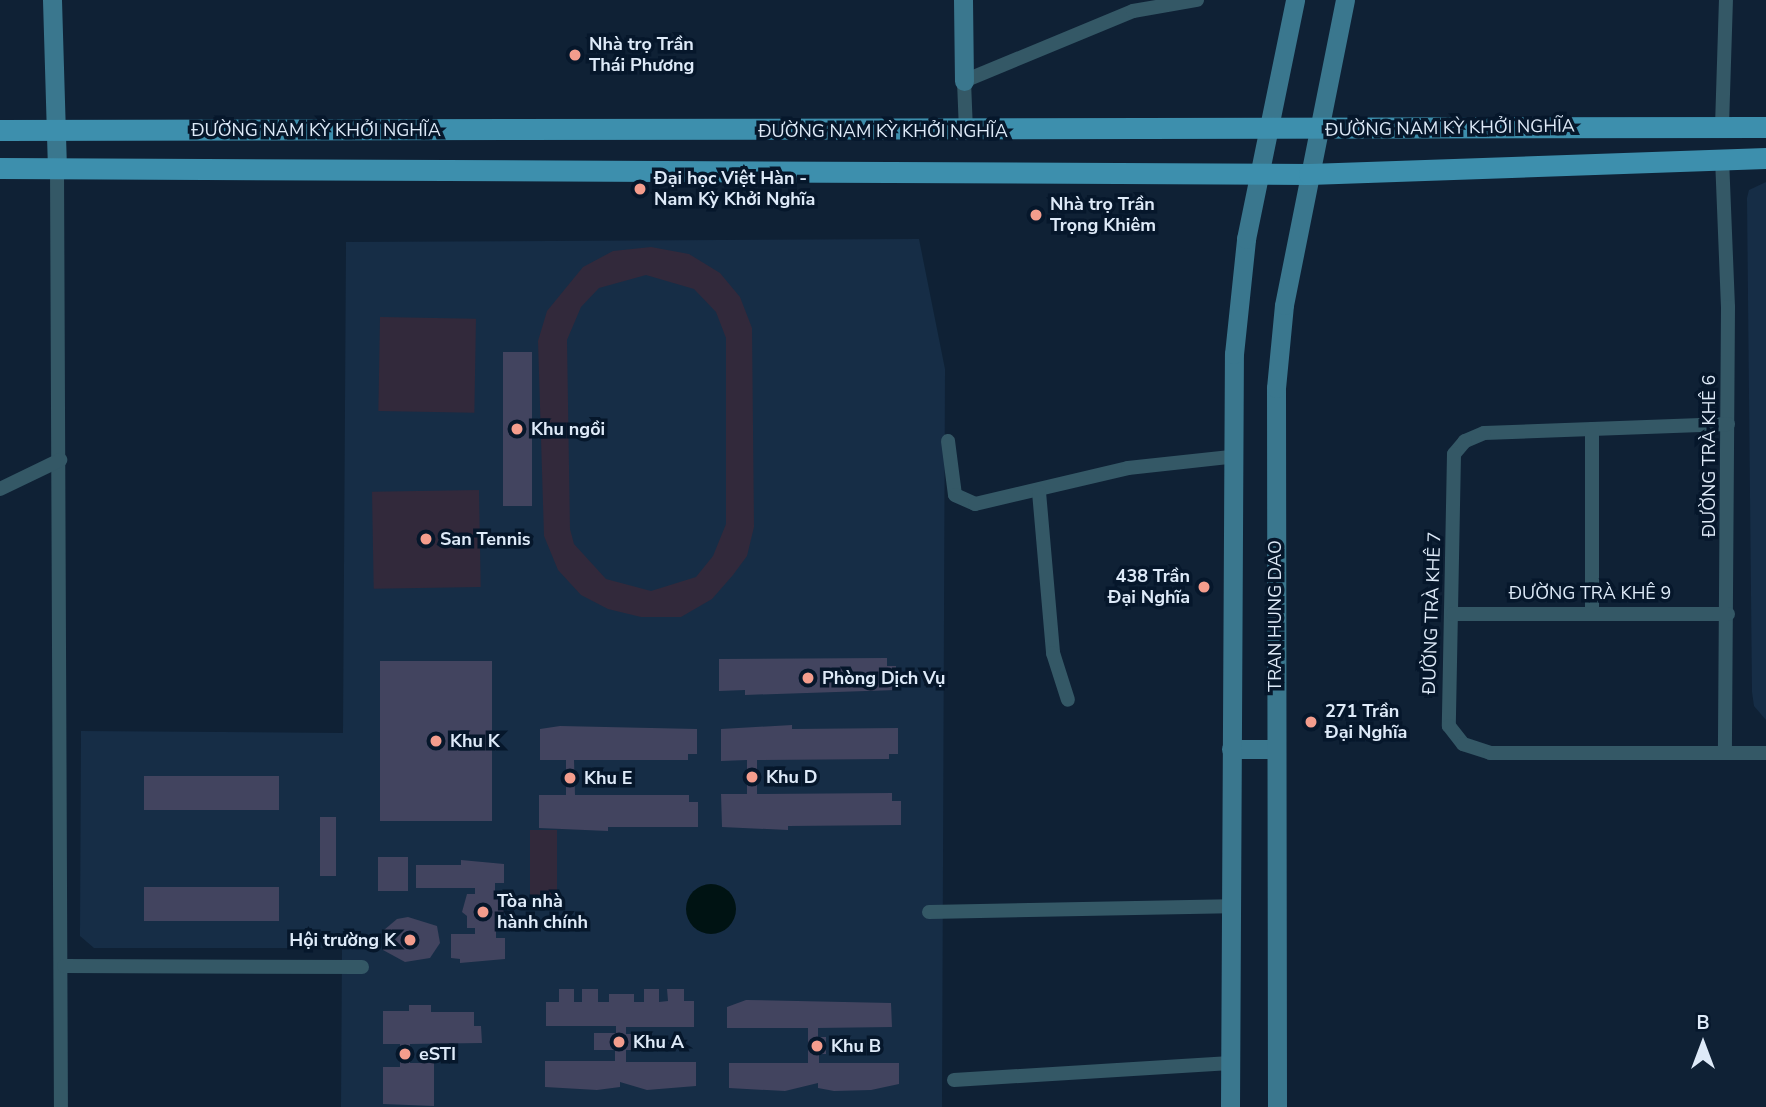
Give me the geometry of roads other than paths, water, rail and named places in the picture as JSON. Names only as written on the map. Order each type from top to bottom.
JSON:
[{"type":"main road","points":[[52,0],[53,130],[57,168]]},
{"type":"main road","points":[[963,0],[964,81]]},
{"type":"main road","points":[[1230,1107],[1230,457],[1239,283],[1258,172],[1296,0]]},
{"type":"main road","name":"TRAN HUNG DAO","points":[[1277,1107],[1276,388],[1284,304],[1345,0]]},
{"type":"main road","points":[[1723,126],[1723,158]]},
{"type":"main road","name":"ĐƯỜNG NAM KỲ KHỞI NGHĨA","points":[[0,130],[967,131],[1766,127]]},
{"type":"main road","name":"ĐƯỜNG NAM KỲ KHỞI NGHĨA","points":[[0,168],[1309,174],[1766,158]]},
{"type":"main road","points":[[1231,749],[1276,749]]},
{"type":"street","points":[[967,131],[964,81],[1132,6],[1197,0]]},
{"type":"street","points":[[1723,126],[1726,0]]},
{"type":"street","name":"ĐƯỜNG TRÀ KHÊ 6","points":[[1723,158],[1728,424],[1725,753]]},
{"type":"street","points":[[57,168],[64,966],[61,1107]]},
{"type":"street","name":"ĐƯỜNG TRÀ KHÊ 7","points":[[1728,424],[1484,433],[1465,441],[1454,454],[1453,614],[1448,714],[1454,737],[1463,744],[1502,754],[1766,753]]},
{"type":"street","points":[[1592,429],[1592,610]]},
{"type":"street","points":[[948,441],[953,487],[960,500],[975,504],[1039,492],[1128,468],[1230,457]]},
{"type":"street","points":[[0,489],[60,460]]},
{"type":"street","points":[[1039,492],[1053,653],[1068,700]]},
{"type":"street","name":"ĐƯỜNG TRÀ KHÊ 9","points":[[1453,614],[1592,610],[1728,614]]},
{"type":"street","points":[[929,912],[1229,906]]},
{"type":"street","points":[[64,966],[362,967]]},
{"type":"street","points":[[954,1080],[1230,1063]]},
{"type":"place","name":"Nhà trọ Trần Thái Phương","points":[[575,55]]},
{"type":"place","name":"Đại học Việt Hàn - Nam Kỳ Khởi Nghĩa","points":[[640,189]]},
{"type":"place","name":"Nhà trọ Trần Trọng Khiêm","points":[[1036,215]]},
{"type":"place","name":"Khu ngồi","points":[[517,429]]},
{"type":"place","name":"San Tennis","points":[[426,539]]},
{"type":"place","name":"438 Trần Đại Nghĩa","points":[[1204,587]]},
{"type":"place","name":"Phòng Dịch Vụ","points":[[808,678]]},
{"type":"place","name":"271 Trần Đại Nghĩa","points":[[1311,722]]},
{"type":"place","name":"Khu K","points":[[436,741]]},
{"type":"place","name":"Khu D","points":[[752,777]]},
{"type":"place","name":"Khu E","points":[[570,778]]},
{"type":"place","name":"Tòa nhà hành chính","points":[[483,912]]},
{"type":"place","name":"Hội trường K","points":[[410,940]]},
{"type":"place","name":"Khu A","points":[[619,1042]]},
{"type":"place","name":"Khu B","points":[[817,1046]]},
{"type":"place","name":"eSTI","points":[[405,1054]]}]
